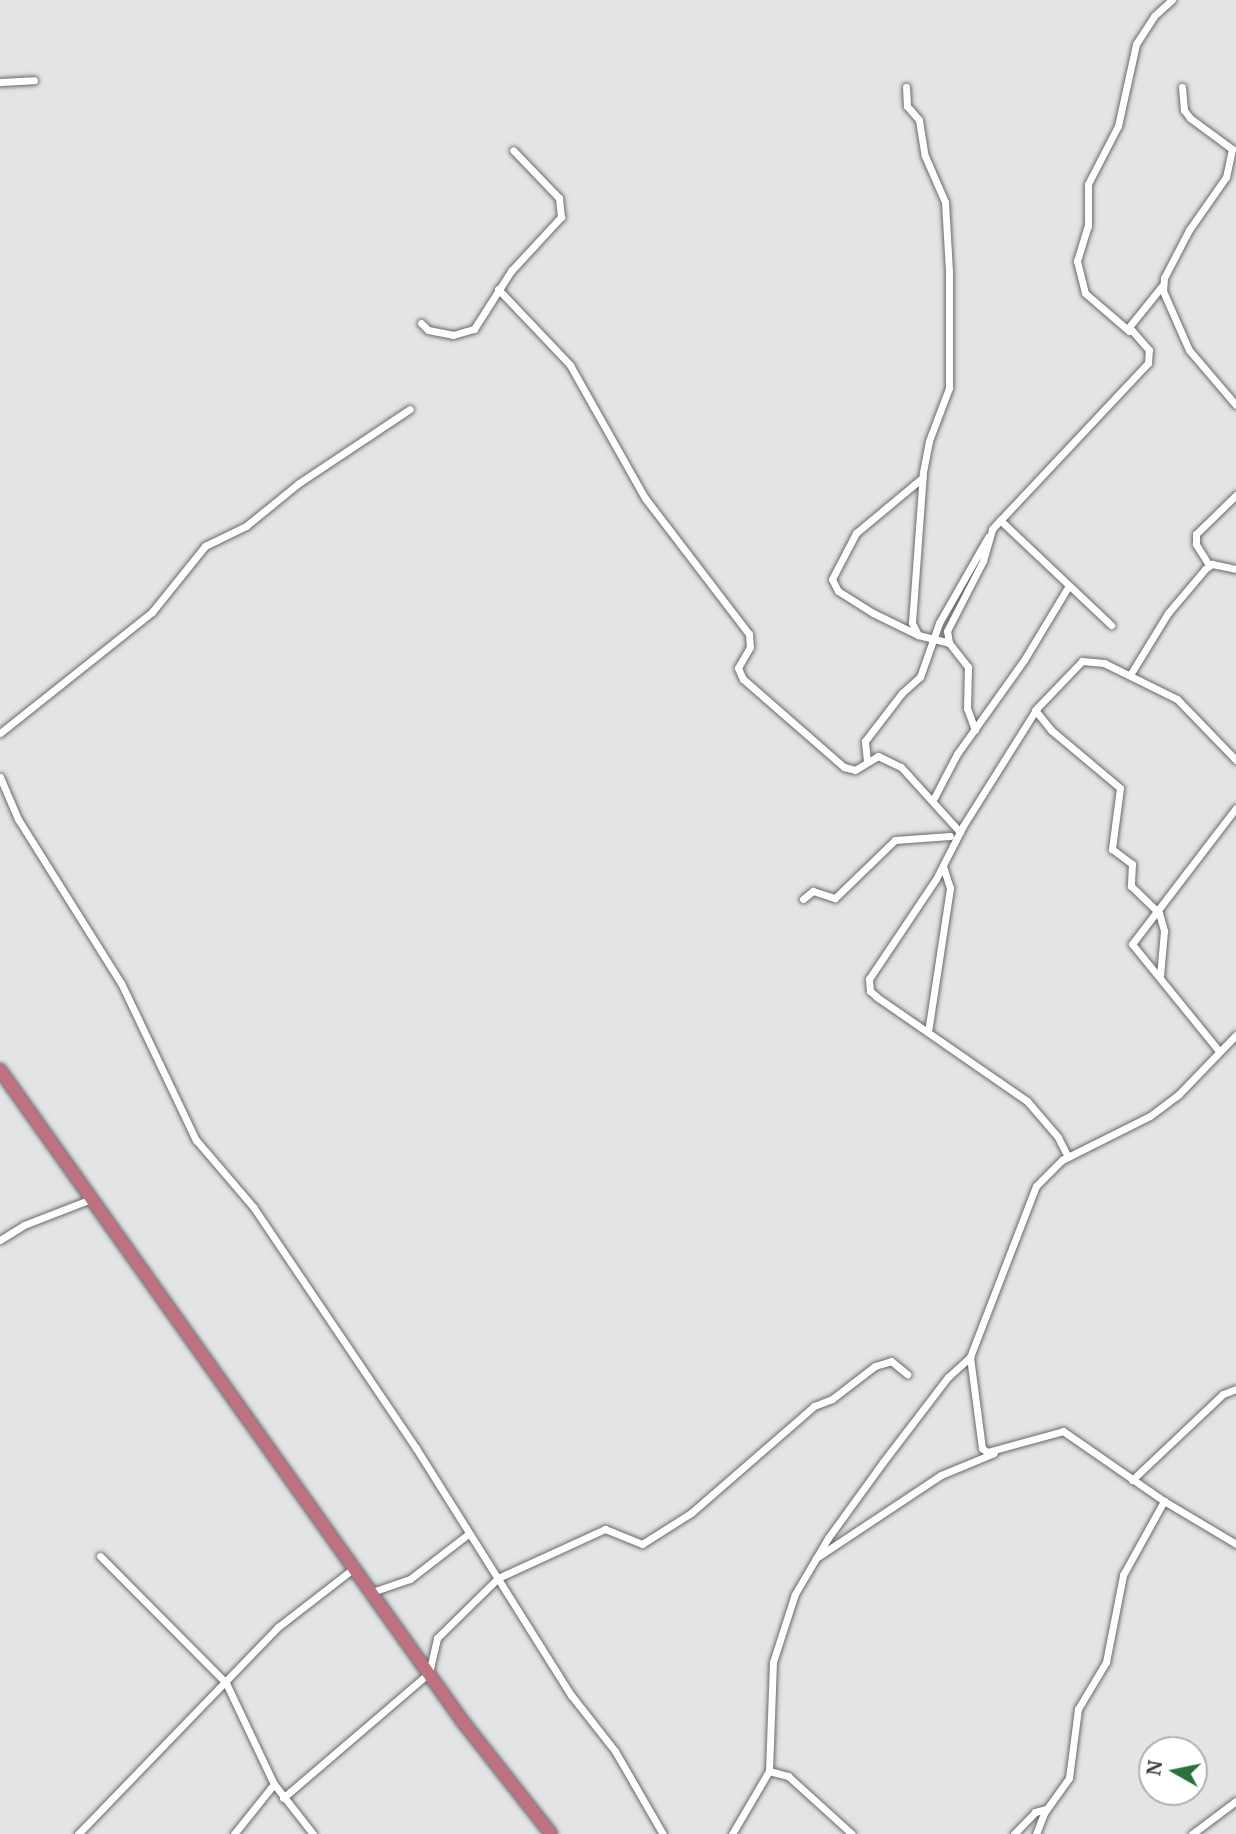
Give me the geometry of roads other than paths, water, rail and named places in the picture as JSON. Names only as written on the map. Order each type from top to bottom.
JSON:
[{"type":"highway","points":[[0,1070],[429,1673],[551,1834]]},
{"type":"street","points":[[867,761],[865,741],[902,693],[920,677],[934,639],[990,534],[1000,520],[1148,363],[1149,350],[1085,293],[1077,261],[1088,226],[1088,184],[1118,125],[1136,44],[1154,16],[1172,0]]},
{"type":"street","points":[[0,82],[34,80]]},
{"type":"street","points":[[1129,331],[1162,286],[1206,200],[1226,177],[1234,146],[1190,118],[1184,110],[1182,87]]},
{"type":"street","points":[[906,88],[907,106],[919,120],[925,156],[945,202],[949,272],[949,388],[929,441],[922,478],[912,605],[918,635]]},
{"type":"street","points":[[421,323],[435,332],[467,332],[482,321],[498,289],[561,217],[563,208],[558,198],[513,150]]},
{"type":"street","points":[[1162,286],[1165,302],[1182,327],[1189,350],[1236,405]]},
{"type":"street","points":[[498,289],[570,365],[645,498],[750,634],[750,647],[739,664],[743,679],[844,767],[856,770],[878,756],[901,767],[946,813],[960,832]]},
{"type":"street","points":[[0,733],[152,612],[205,546],[246,526],[290,489],[410,409]]},
{"type":"street","points":[[922,478],[856,533],[832,579],[838,591],[873,613],[918,635],[949,643]]},
{"type":"street","points":[[1234,571],[1209,565],[1196,544],[1196,534],[1236,495]]},
{"type":"street","points":[[1000,520],[1111,625]]},
{"type":"street","points":[[975,730],[967,708],[968,667],[949,643],[947,631],[983,561],[990,534]]},
{"type":"street","points":[[1130,675],[1168,612],[1209,565]]},
{"type":"street","points":[[933,799],[940,781],[1068,587]]},
{"type":"street","points":[[1068,1157],[1058,1137],[1027,1101],[877,997],[868,985],[943,866],[960,832],[1035,710],[1088,659],[1130,675],[1177,699],[1236,760]]},
{"type":"street","points":[[1035,710],[1051,730],[1120,788],[1112,849],[1132,864],[1131,886],[1159,913],[1164,932],[1160,976]]},
{"type":"street","points":[[0,777],[18,819],[121,983],[196,1140],[254,1208],[416,1448],[467,1535],[498,1578],[577,1704],[615,1751],[663,1834]]},
{"type":"street","points":[[1219,1051],[1132,944],[1159,913],[1195,857],[1236,808]]},
{"type":"street","points":[[946,813],[953,846]]},
{"type":"street","points":[[803,899],[813,891],[835,898],[895,840],[950,836]]},
{"type":"street","points":[[928,1031],[950,888],[943,866]]},
{"type":"street","points":[[732,1834],[769,1771],[773,1662],[785,1618],[816,1559],[919,1415],[970,1357],[1036,1186],[1046,1171],[1068,1157],[1150,1116],[1179,1094],[1236,1035]]},
{"type":"street","points":[[0,1240],[34,1221],[92,1198]]},
{"type":"street","points":[[970,1357],[982,1448],[994,1453]]},
{"type":"street","points":[[283,1798],[429,1673],[437,1638],[498,1578],[605,1529],[642,1544],[703,1504],[814,1406],[832,1399],[875,1366],[891,1361],[907,1374]]},
{"type":"street","points":[[1132,1480],[1223,1394],[1236,1389]]},
{"type":"street","points":[[816,1559],[940,1475],[1049,1432],[1063,1432],[1164,1501],[1235,1542]]},
{"type":"street","points":[[1036,1834],[1046,1809],[1069,1778],[1078,1709],[1106,1662],[1123,1576],[1164,1501]]},
{"type":"street","points":[[373,1592],[410,1579],[467,1535]]},
{"type":"street","points":[[100,1556],[226,1683],[274,1784],[313,1834]]},
{"type":"street","points":[[78,1834],[278,1627],[354,1568]]},
{"type":"street","points":[[769,1771],[786,1774],[852,1834]]},
{"type":"street","points":[[234,1834],[274,1784]]},
{"type":"street","points":[[1192,1834],[1236,1801]]},
{"type":"street","points":[[1014,1834],[1035,1812],[1046,1809]]}]
